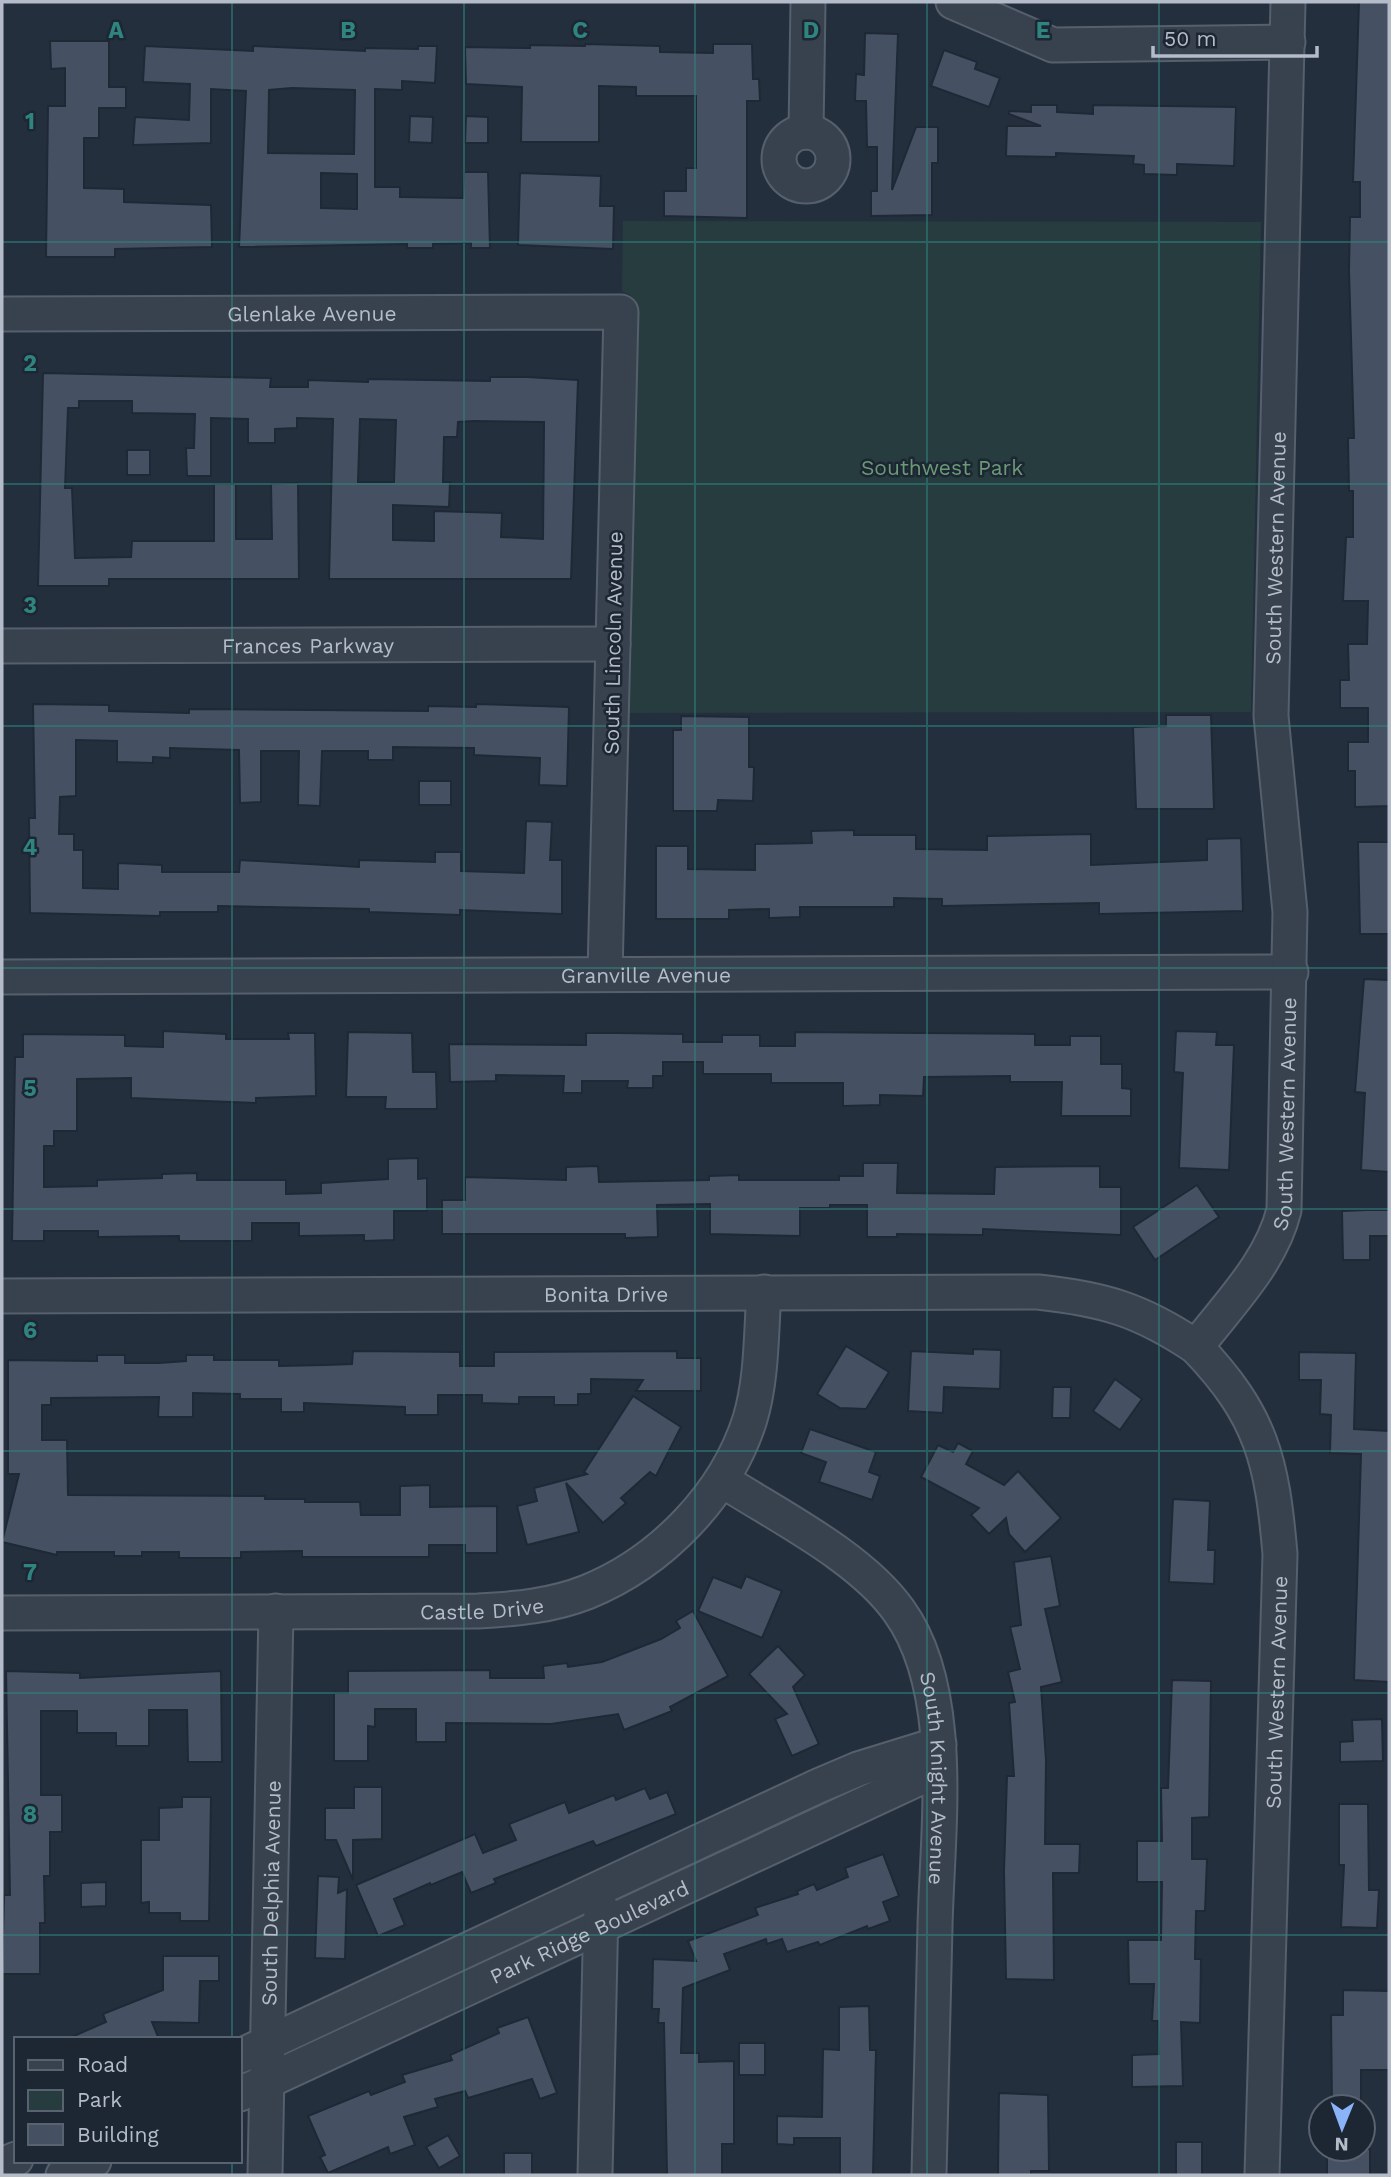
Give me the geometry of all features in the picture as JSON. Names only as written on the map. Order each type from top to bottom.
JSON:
[{"type":"street","points":[[806,132],[808,2]]},
{"type":"street","points":[[953,2],[1053,45],[1288,42]]},
{"type":"street","name":"South Western Avenue","points":[[1262,2175],[1280,1554],[1271,1480],[1259,1435],[1244,1404],[1196,1347],[1266,1256],[1278,1236],[1284,1199],[1291,972],[1288,878],[1270,716],[1289,2]]},
{"type":"street","name":"Glenlake Avenue","points":[[2,314],[621,312]]},
{"type":"street","name":"South Lincoln Avenue","points":[[605,975],[621,312]]},
{"type":"street","name":"Frances Parkway","points":[[2,646],[613,644]]},
{"type":"street","name":"Granville Avenue","points":[[2,977],[1291,972]]},
{"type":"street","name":"Castle Drive","points":[[2,1613],[478,1611],[552,1603],[586,1592],[641,1563],[690,1519],[722,1480],[750,1417],[760,1355],[764,1292]]},
{"type":"street","name":"Bonita Drive","points":[[2,1296],[1025,1292],[1085,1297],[1126,1308],[1160,1323],[1196,1347]]},
{"type":"street","name":"South Knight Avenue","points":[[722,1480],[873,1579],[916,1637],[928,1672],[939,1757],[929,2175]]},
{"type":"street","name":"South Delphia Avenue","points":[[265,2175],[253,2088],[276,1611]]},
{"type":"street","name":"Park Ridge Boulevard","points":[[254,2049],[600,1886],[858,1769],[939,1757]]},
{"type":"street","name":"Park Ridge Boulevard","points":[[253,2088],[601,1927],[939,1757]]},
{"type":"street","points":[[595,2175],[600,1886]]},
{"type":"street","points":[[63,2175],[90,2163]]},
{"type":"green space","name":"Southwest Park","points":[[623,221],[1261,222],[1251,712],[627,713],[638,307],[630,295],[622,291]]},
{"type":"building","points":[[1359,2],[1389,2],[1389,806],[1355,807],[1355,771],[1348,771],[1348,742],[1368,742],[1368,708],[1340,708],[1340,680],[1349,680],[1348,644],[1367,644],[1368,601],[1343,601],[1346,537],[1353,537],[1353,491],[1349,491],[1348,438],[1354,438],[1349,271],[1350,217],[1360,217],[1360,182],[1353,182]]},
{"type":"building","points":[[865,33],[898,34],[892,190],[916,127],[938,127],[938,163],[932,163],[932,215],[871,216],[871,191],[877,191],[877,147],[867,147],[866,101],[855,101],[856,74],[864,75]]},
{"type":"building","points":[[50,41],[109,41],[109,87],[126,87],[126,108],[99,108],[99,138],[84,138],[84,188],[124,189],[124,202],[211,205],[212,247],[115,249],[115,257],[46,257],[48,106],[65,106],[65,68],[51,69]]},
{"type":"building","points":[[713,44],[752,44],[753,79],[759,79],[760,101],[747,101],[747,218],[664,216],[664,191],[686,191],[686,168],[696,168],[696,96],[636,96],[636,87],[599,86],[599,142],[521,142],[522,87],[466,84],[465,47],[530,48],[530,45],[660,46],[660,52],[713,53]]},
{"type":"building","points":[[145,46],[253,51],[253,46],[365,51],[365,48],[418,49],[418,46],[437,46],[435,83],[402,81],[402,90],[375,89],[375,187],[400,187],[400,197],[463,198],[464,172],[488,172],[490,248],[471,248],[471,243],[433,244],[433,248],[407,248],[407,244],[239,247],[246,91],[211,89],[211,143],[133,145],[135,117],[189,120],[190,84],[143,82]],"holes":[[[269,90],[355,90],[354,154],[268,153]],[[321,173],[357,174],[357,209],[321,208]]]},
{"type":"building","points":[[944,50],[977,62],[975,69],[1000,78],[989,107],[931,86]]},
{"type":"building","points":[[1031,105],[1057,105],[1057,112],[1093,114],[1093,105],[1236,107],[1234,166],[1177,164],[1177,175],[1144,174],[1144,165],[1133,164],[1134,156],[1056,153],[1056,157],[1006,156],[1007,126],[1041,126],[1009,114],[1009,111],[1031,112]]},
{"type":"building","points":[[410,116],[433,117],[432,143],[409,142]]},
{"type":"building","points":[[466,116],[488,117],[488,143],[465,143]]},
{"type":"building","points":[[520,173],[601,176],[600,206],[614,206],[613,249],[518,245]]},
{"type":"building","points":[[43,373],[271,378],[270,387],[308,387],[308,380],[490,381],[490,377],[527,377],[578,380],[571,579],[329,579],[333,419],[297,418],[297,428],[275,429],[275,443],[248,443],[248,419],[211,418],[211,476],[187,476],[186,448],[194,448],[195,414],[132,413],[132,401],[79,401],[79,408],[68,408],[65,488],[72,488],[75,558],[131,557],[132,541],[214,541],[214,484],[236,484],[236,539],[272,539],[271,484],[298,483],[299,579],[109,579],[109,586],[38,586]],"holes":[[[360,419],[396,420],[394,482],[358,482]],[[458,422],[544,422],[543,539],[501,537],[502,513],[434,511],[434,541],[393,540],[393,505],[449,507],[450,482],[443,482],[444,437],[457,437]]]},
{"type":"building","points":[[127,450],[150,450],[150,475],[127,475]]},
{"type":"building","points":[[33,704],[109,705],[109,711],[189,713],[189,709],[428,711],[428,706],[476,707],[476,704],[569,707],[567,786],[539,785],[540,758],[474,755],[474,748],[393,747],[393,760],[368,760],[368,751],[322,751],[320,806],[298,805],[299,751],[261,751],[261,802],[240,803],[239,750],[170,748],[170,758],[153,757],[153,763],[117,762],[117,741],[76,740],[76,796],[60,797],[59,834],[74,834],[74,850],[83,850],[83,888],[118,889],[118,863],[162,865],[162,872],[239,872],[240,860],[359,867],[359,860],[435,862],[435,852],[461,852],[461,871],[524,873],[526,821],[552,822],[550,860],[562,860],[562,914],[460,910],[460,915],[369,912],[369,909],[218,906],[218,912],[160,912],[160,916],[30,913],[29,818],[35,818]]},
{"type":"building","points":[[1166,715],[1211,715],[1214,809],[1136,809],[1133,727],[1166,726]]},
{"type":"building","points":[[681,716],[749,717],[749,767],[754,767],[753,801],[718,800],[717,811],[673,811],[673,730],[681,730]]},
{"type":"building","points":[[419,781],[451,781],[451,805],[419,805]]},
{"type":"building","points":[[854,830],[854,835],[916,835],[916,849],[987,850],[987,836],[1091,834],[1091,865],[1207,860],[1207,839],[1241,838],[1243,911],[1099,914],[1099,903],[942,906],[942,899],[894,898],[894,907],[800,907],[800,917],[769,918],[769,909],[729,910],[729,919],[656,919],[656,846],[688,846],[688,869],[755,870],[755,844],[812,843],[811,831]]},
{"type":"building","points":[[1358,842],[1389,842],[1389,934],[1360,934]]},
{"type":"building","points":[[1364,979],[1389,980],[1389,1172],[1361,1170],[1365,1093],[1355,1092]]},
{"type":"building","points":[[163,1031],[226,1034],[226,1039],[289,1039],[288,1033],[315,1033],[316,1096],[256,1098],[256,1103],[131,1098],[131,1078],[77,1079],[77,1131],[54,1131],[54,1146],[44,1146],[44,1187],[97,1186],[97,1180],[162,1178],[162,1174],[197,1173],[197,1180],[286,1180],[286,1194],[321,1193],[321,1183],[388,1179],[388,1159],[418,1158],[418,1179],[427,1178],[427,1211],[394,1211],[394,1240],[364,1241],[364,1235],[299,1236],[299,1223],[252,1223],[252,1241],[179,1241],[179,1236],[98,1237],[98,1231],[44,1231],[44,1241],[12,1241],[15,1057],[23,1057],[23,1034],[125,1035],[125,1046],[163,1047]]},
{"type":"building","points":[[1176,1031],[1217,1032],[1216,1045],[1234,1045],[1229,1170],[1179,1168],[1183,1073],[1174,1072]]},
{"type":"building","points":[[348,1032],[412,1033],[413,1072],[436,1072],[437,1109],[385,1109],[386,1097],[346,1097]]},
{"type":"building","points":[[795,1032],[1035,1034],[1035,1045],[1070,1045],[1070,1036],[1101,1036],[1101,1064],[1122,1064],[1122,1088],[1131,1089],[1131,1116],[1061,1116],[1062,1082],[1010,1082],[1010,1076],[924,1077],[923,1096],[880,1095],[880,1105],[843,1106],[843,1083],[771,1083],[771,1074],[703,1074],[703,1062],[663,1062],[663,1076],[653,1076],[653,1088],[627,1088],[628,1081],[582,1081],[582,1093],[563,1093],[564,1076],[496,1075],[496,1081],[450,1082],[449,1044],[586,1045],[586,1033],[617,1033],[683,1034],[683,1042],[722,1042],[722,1035],[760,1035],[760,1046],[795,1046]]},
{"type":"building","points":[[863,1163],[898,1163],[897,1193],[994,1194],[995,1167],[1100,1166],[1100,1187],[1121,1187],[1121,1235],[983,1229],[983,1235],[897,1234],[897,1237],[867,1237],[867,1205],[800,1208],[800,1236],[710,1234],[710,1204],[657,1205],[658,1237],[625,1238],[625,1234],[442,1234],[442,1200],[465,1200],[465,1177],[566,1180],[566,1167],[598,1166],[599,1182],[709,1180],[709,1176],[739,1175],[739,1180],[839,1180],[839,1176],[863,1176]]},
{"type":"building","points":[[1197,1185],[1219,1217],[1155,1260],[1133,1227]]},
{"type":"building","points":[[1389,1210],[1389,1236],[1370,1236],[1370,1260],[1343,1260],[1342,1211]]},
{"type":"building","points":[[846,1346],[889,1372],[866,1409],[840,1408],[817,1394]]},
{"type":"building","points":[[973,1349],[1001,1350],[1000,1389],[944,1387],[943,1413],[908,1411],[911,1351],[973,1354]]},
{"type":"building","points":[[353,1351],[460,1352],[460,1366],[494,1366],[494,1352],[677,1351],[677,1358],[701,1358],[701,1391],[636,1391],[643,1380],[591,1379],[591,1394],[578,1394],[578,1405],[554,1405],[554,1397],[519,1397],[519,1404],[482,1403],[482,1395],[438,1395],[438,1415],[405,1415],[405,1407],[304,1403],[304,1412],[281,1412],[281,1399],[240,1399],[240,1394],[193,1393],[193,1417],[158,1417],[159,1397],[51,1398],[51,1405],[42,1405],[42,1440],[67,1440],[68,1495],[265,1496],[265,1499],[305,1499],[305,1502],[360,1502],[361,1515],[400,1515],[400,1486],[430,1485],[430,1507],[497,1506],[497,1553],[465,1553],[465,1545],[429,1545],[429,1557],[302,1557],[302,1551],[241,1552],[241,1558],[179,1558],[179,1552],[142,1552],[142,1556],[114,1556],[114,1552],[57,1552],[57,1555],[2,1542],[19,1474],[8,1474],[8,1360],[97,1361],[97,1355],[125,1355],[125,1363],[159,1363],[186,1361],[186,1355],[214,1355],[214,1360],[279,1360],[279,1366],[325,1365],[352,1364]]},
{"type":"building","points":[[1299,1352],[1356,1353],[1354,1429],[1389,1431],[1389,1682],[1354,1680],[1361,1454],[1330,1453],[1331,1415],[1320,1414],[1321,1380],[1299,1380]]},
{"type":"building","points":[[1115,1379],[1142,1399],[1120,1430],[1093,1411]]},
{"type":"building","points":[[1053,1387],[1071,1387],[1070,1418],[1052,1418]]},
{"type":"building","points":[[633,1396],[681,1427],[656,1476],[650,1472],[621,1498],[626,1503],[603,1523],[566,1483],[579,1532],[527,1545],[517,1506],[537,1501],[534,1488],[587,1474],[584,1472]]},
{"type":"building","points":[[810,1429],[876,1452],[869,1472],[880,1476],[872,1500],[819,1482],[826,1462],[801,1453]]},
{"type":"building","points":[[958,1443],[973,1451],[966,1464],[1004,1485],[1018,1471],[1061,1518],[1025,1552],[1009,1534],[1006,1518],[989,1534],[971,1515],[979,1508],[921,1477],[938,1445],[953,1452]]},
{"type":"building","points":[[1173,1499],[1210,1501],[1208,1550],[1215,1550],[1214,1584],[1169,1582]]},
{"type":"building","points":[[1051,1556],[1060,1606],[1045,1609],[1062,1682],[1041,1687],[1046,1760],[1045,1844],[1080,1844],[1079,1873],[1053,1873],[1054,1980],[1006,1979],[1004,1871],[1007,1776],[1014,1776],[1009,1703],[1015,1702],[1008,1672],[1020,1669],[1010,1627],[1021,1625],[1014,1562]]},
{"type":"building","points":[[746,1576],[782,1591],[762,1638],[698,1611],[713,1577],[741,1588]]},
{"type":"building","points":[[693,1611],[728,1676],[670,1707],[672,1711],[624,1730],[618,1714],[551,1724],[446,1723],[446,1742],[416,1742],[416,1709],[375,1709],[375,1727],[368,1726],[368,1761],[334,1761],[334,1693],[348,1693],[348,1671],[490,1670],[490,1678],[544,1678],[543,1666],[567,1663],[568,1667],[602,1662],[661,1639],[680,1628],[676,1621]]},
{"type":"building","points":[[778,1646],[805,1675],[793,1687],[819,1744],[792,1756],[775,1719],[787,1714],[749,1674]]},
{"type":"building","points":[[6,1671],[80,1673],[80,1678],[221,1671],[222,1762],[188,1762],[187,1710],[149,1710],[149,1746],[116,1746],[116,1733],[77,1733],[77,1711],[41,1711],[41,1795],[62,1795],[62,1832],[50,1832],[50,1876],[44,1876],[45,1923],[40,1923],[40,1974],[2,1974],[4,1895],[10,1895]]},
{"type":"building","points":[[1172,1680],[1211,1681],[1209,1817],[1192,1818],[1192,1859],[1207,1859],[1205,1911],[1196,1911],[1195,1959],[1201,1959],[1200,2023],[1181,2022],[1183,2086],[1132,2087],[1132,2055],[1159,2054],[1158,2021],[1152,2021],[1154,1984],[1129,1984],[1128,1940],[1161,1940],[1162,1882],[1137,1882],[1137,1841],[1162,1841],[1161,1788],[1168,1788]]},
{"type":"building","points":[[1382,1719],[1383,1761],[1340,1762],[1340,1742],[1353,1741],[1352,1720]]},
{"type":"building","points":[[354,1787],[382,1787],[382,1839],[353,1840],[353,1880],[336,1840],[325,1840],[325,1808],[354,1808]]},
{"type":"building","points":[[645,1788],[650,1799],[667,1792],[676,1814],[596,1846],[593,1841],[494,1879],[496,1883],[471,1893],[462,1872],[431,1885],[430,1883],[394,1899],[405,1925],[378,1936],[356,1885],[475,1834],[483,1853],[516,1840],[509,1824],[565,1802],[569,1813],[614,1795],[616,1800]]},
{"type":"building","points":[[182,1797],[211,1797],[209,1921],[180,1921],[180,1913],[149,1913],[149,1902],[141,1903],[141,1840],[159,1840],[159,1808],[182,1807]]},
{"type":"building","points":[[1339,1804],[1368,1804],[1369,1890],[1379,1890],[1377,1928],[1341,1927],[1344,1865],[1339,1865]]},
{"type":"building","points":[[883,1854],[899,1896],[883,1902],[890,1921],[868,1929],[867,1926],[820,1945],[818,1942],[787,1952],[782,1939],[767,1944],[766,1939],[724,1954],[730,1970],[683,1988],[681,2053],[699,2053],[699,2062],[734,2061],[734,2144],[722,2144],[722,2175],[667,2175],[664,2023],[658,2023],[659,2009],[652,2009],[653,1959],[696,1961],[688,1941],[758,1915],[755,1908],[798,1894],[797,1891],[814,1884],[817,1890],[848,1877],[845,1868]]},
{"type":"building","points":[[318,1876],[339,1877],[338,1893],[347,1889],[345,1959],[315,1958]]},
{"type":"building","points":[[106,1882],[106,1906],[81,1907],[81,1883]]},
{"type":"building","points":[[163,1956],[219,1956],[219,1981],[200,1981],[199,2023],[152,2022],[158,2037],[72,2037],[106,2022],[103,2014],[163,1990]]},
{"type":"building","points":[[1343,1990],[1389,1991],[1389,2070],[1361,2070],[1361,2093],[1332,2093],[1331,2015],[1343,2015]]},
{"type":"building","points":[[869,2006],[870,2050],[876,2050],[873,2175],[840,2175],[840,2138],[794,2138],[794,2145],[777,2144],[777,2116],[822,2117],[823,2049],[839,2050],[839,2007]]},
{"type":"building","points":[[528,2017],[557,2093],[540,2099],[532,2079],[468,2098],[465,2091],[435,2099],[438,2107],[404,2117],[415,2145],[390,2154],[388,2147],[328,2173],[320,2157],[325,2155],[308,2116],[369,2091],[371,2095],[405,2082],[402,2075],[452,2060],[450,2055],[499,2033],[497,2028]]},
{"type":"building","points":[[739,2043],[765,2043],[765,2075],[739,2075]]},
{"type":"building","points":[[999,2093],[1048,2095],[1049,2171],[1031,2171],[1031,2175],[998,2175]]},
{"type":"building","points":[[448,2135],[460,2156],[439,2168],[426,2147]]},
{"type":"building","points":[[1176,2142],[1202,2142],[1202,2175],[1176,2175]]},
{"type":"building","points":[[504,2153],[532,2153],[532,2175],[504,2175]]},
{"type":"building","points":[[1327,2163],[1370,2163],[1370,2175],[1327,2175]]}]
